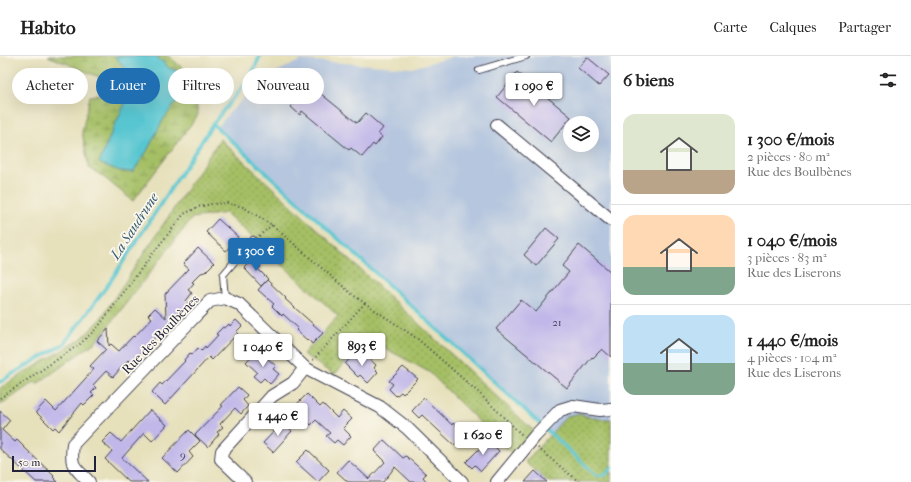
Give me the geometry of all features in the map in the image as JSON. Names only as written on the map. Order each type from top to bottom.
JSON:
[{"type":"street","points":[[497,125],[611,220]]},
{"type":"street","points":[[225,298],[239,304],[305,368],[380,408],[407,428],[462,482]]},
{"type":"street","name":"Rue des Boulbènes","points":[[89,482],[74,467],[71,458],[73,444],[197,314],[210,302],[225,298]]},
{"type":"street","points":[[245,482],[221,459],[222,451],[272,396],[293,383],[305,368]]},
{"type":"street","points":[[497,482],[533,439],[560,410],[573,406],[600,410],[611,409]]},
{"type":"lane","points":[[479,70],[526,56]]},
{"type":"lane","points":[[225,298],[223,275],[253,240]]},
{"type":"path","points":[[0,398],[80,344],[98,327],[184,214],[198,207],[226,203],[243,207],[272,225],[353,295],[420,340],[533,439],[579,482]]},
{"type":"path","points":[[253,240],[272,225]]},
{"type":"path","points":[[305,368],[365,303]]},
{"type":"shaded area","points":[[455,56],[611,56],[611,462],[596,478],[217,128],[228,114],[242,100],[242,104],[324,104],[324,68],[284,68],[302,60],[412,68]]},
{"type":"green space","points":[[48,56],[168,56],[183,68],[168,68],[168,104],[196,104],[198,115],[133,201],[101,175],[89,168],[82,132],[90,96],[96,95],[96,104],[160,104],[160,68],[96,68],[96,76],[88,72],[88,68],[77,68]]},
{"type":"green space","points":[[220,139],[536,433],[514,456],[429,372],[368,339],[334,375],[303,354],[338,316],[226,213],[192,218],[97,341],[37,384],[34,382],[7,401],[0,404],[0,388],[81,339],[99,321]]},
{"type":"green space","points":[[577,414],[599,419],[611,419],[611,482],[548,482],[525,462],[567,416]]},
{"type":"water","points":[[115,56],[156,56],[169,68],[168,104],[175,104],[163,120],[147,151],[133,172],[120,171],[99,163],[125,104],[160,104],[160,68],[124,68]]},
{"type":"building","points":[[587,57],[609,75],[599,86],[578,68]]},
{"type":"building","points":[[517,72],[570,116],[563,116],[563,127],[551,142],[497,97]]},
{"type":"building","points":[[324,96],[357,123],[366,113],[383,128],[378,134],[382,137],[375,146],[373,144],[362,157],[351,148],[349,150],[302,111],[300,115],[291,107],[294,104],[324,104]]},
{"type":"building","points":[[218,219],[238,237],[226,251],[206,232]]},
{"type":"building","points":[[546,228],[559,239],[536,266],[524,255]]},
{"type":"building","points":[[579,245],[611,272],[611,357],[602,349],[593,358],[592,357],[567,388],[496,329],[521,300],[536,312],[569,272],[562,266]]},
{"type":"building","points":[[198,248],[214,263],[192,282],[194,283],[188,290],[192,293],[186,301],[188,303],[181,312],[179,311],[138,356],[137,355],[130,362],[128,360],[113,377],[106,371],[93,385],[96,388],[91,393],[94,395],[84,405],[82,403],[59,431],[55,427],[53,429],[36,412],[46,401],[56,411],[94,369],[90,366],[106,349],[97,341],[108,329],[109,346],[111,344],[119,351],[152,318],[148,315],[155,308],[166,318],[165,294],[189,269],[183,264]]},
{"type":"building","points":[[252,259],[261,267],[258,269],[268,279],[261,286],[244,268]]},
{"type":"building","points":[[267,280],[286,298],[285,299],[323,333],[312,344],[296,330],[298,328],[272,306],[274,304],[258,290]]},
{"type":"building","points":[[236,320],[242,326],[236,332],[238,333],[212,360],[209,357],[165,405],[152,392],[160,383],[162,385],[185,361],[184,360],[190,353],[192,355],[198,348],[201,351],[205,346],[206,348],[223,327],[225,328],[229,324],[230,326]]},
{"type":"building","points":[[256,351],[264,359],[266,357],[276,366],[273,369],[279,374],[270,384],[264,378],[260,382],[253,376],[257,372],[246,362]]},
{"type":"building","points":[[355,353],[360,357],[363,353],[376,365],[374,368],[378,372],[368,383],[360,375],[358,377],[345,364]]},
{"type":"building","points":[[403,367],[418,379],[403,394],[401,392],[396,396],[389,389],[393,384],[389,381]]},
{"type":"building","points":[[238,387],[247,395],[243,400],[248,406],[241,414],[235,408],[220,424],[223,427],[217,432],[219,434],[208,447],[195,435],[223,406],[221,405]]},
{"type":"building","points":[[307,394],[320,407],[323,404],[337,418],[343,411],[352,419],[343,428],[351,436],[343,445],[337,440],[334,443],[326,436],[330,433],[316,420],[311,425],[293,408]]},
{"type":"building","points":[[424,398],[452,425],[453,423],[465,434],[454,445],[422,415],[419,418],[412,411]]},
{"type":"building","points":[[150,410],[167,425],[152,441],[144,433],[122,458],[148,482],[129,482],[105,459],[112,451],[102,442],[111,433],[121,442]]},
{"type":"building","points":[[0,411],[10,420],[2,430],[15,442],[17,440],[54,476],[53,477],[58,482],[36,482],[0,449]]},
{"type":"building","points":[[283,422],[292,431],[273,452],[263,443]]},
{"type":"building","points":[[189,430],[200,441],[189,452],[193,457],[178,473],[162,458]]},
{"type":"building","points":[[384,440],[403,458],[406,456],[426,474],[423,477],[427,482],[411,482],[395,467],[383,482],[348,482],[337,472],[348,460],[369,479],[385,462],[374,451]]},
{"type":"building","points":[[488,440],[499,451],[481,471],[475,465],[472,468],[466,462]]},
{"type":"building","points":[[308,450],[329,470],[318,482],[296,462]]},
{"type":"building","points":[[535,471],[547,482],[525,482]]},
{"type":"waterway","name":"La Saudrune","points":[[0,382],[64,344],[110,282],[213,124],[250,78],[260,56]]},
{"type":"waterway","points":[[213,124],[596,475],[605,475],[611,468]]}]
